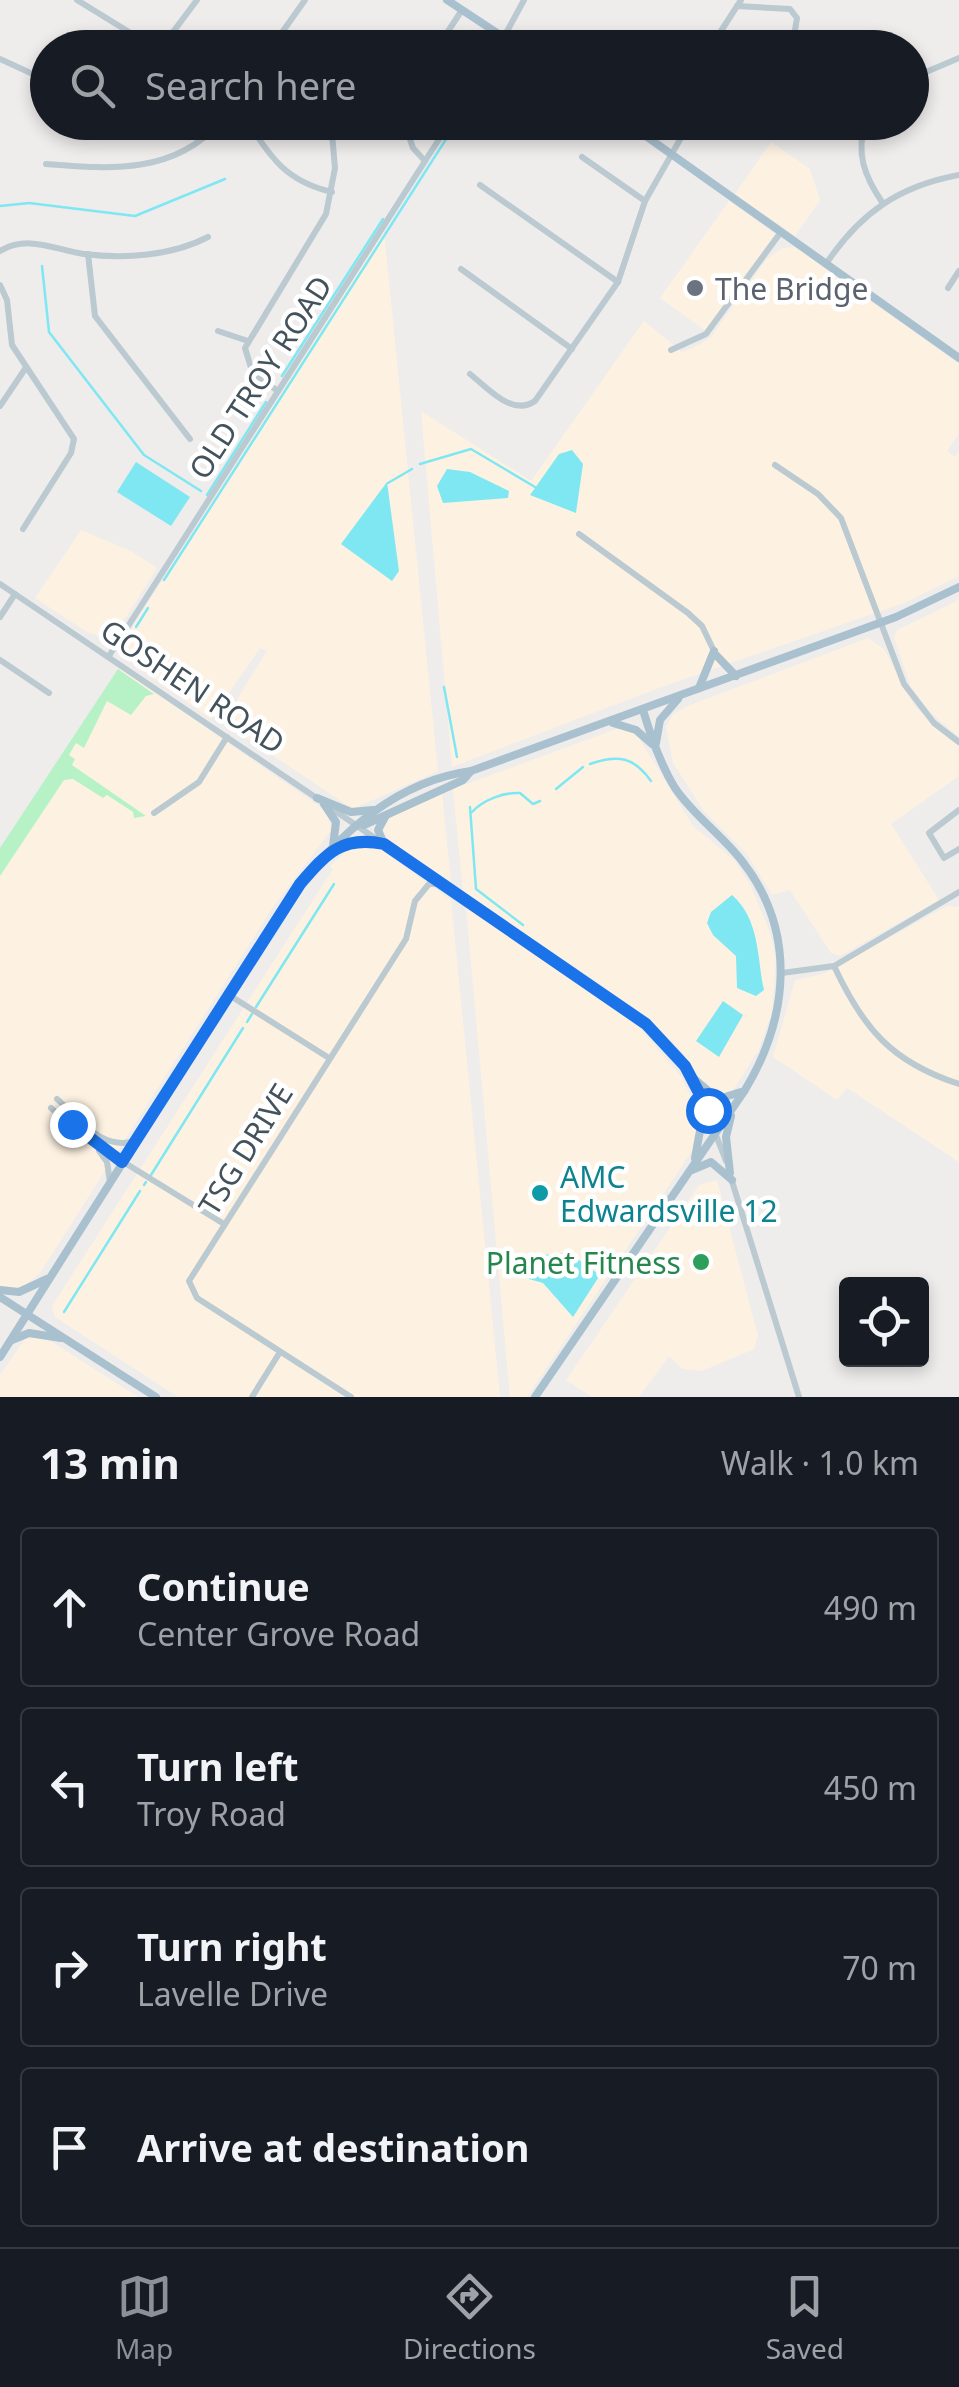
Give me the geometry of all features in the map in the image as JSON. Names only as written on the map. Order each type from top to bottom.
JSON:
[{"type":"main road","points":[[447,0],[494,30]]},
{"type":"main road","points":[[651,140],[959,358]]},
{"type":"main road","points":[[319,800],[350,812],[373,810],[425,784],[880,623],[959,587]]},
{"type":"main road","points":[[697,690],[714,651],[736,676]]},
{"type":"main road","points":[[655,747],[660,720],[683,695]]},
{"type":"main road","points":[[643,710],[655,747],[684,800],[757,881],[778,937],[782,972],[768,1048],[728,1127],[731,1177]]},
{"type":"main road","points":[[609,722],[636,730],[655,747]]},
{"type":"main road","points":[[0,1357],[300,884],[332,849],[359,828],[462,780],[470,771]]},
{"type":"main road","points":[[319,800],[336,822],[332,849]]},
{"type":"main road","points":[[359,828],[373,810]]},
{"type":"main road","points":[[384,844],[378,827],[389,812]]},
{"type":"main road","points":[[332,849],[363,840],[384,844]]},
{"type":"main road","points":[[694,1080],[718,1100],[745,1090]]},
{"type":"main road","points":[[690,1170],[702,1120],[694,1080]]},
{"type":"main road","points":[[535,1397],[745,1090]]},
{"type":"main road","points":[[690,1170],[711,1162],[731,1177]]},
{"type":"main road","points":[[0,1293],[19,1292],[50,1276]]},
{"type":"main road","points":[[0,1293],[156,1397]]},
{"type":"main road","points":[[9,1343],[29,1333],[64,1338]]},
{"type":"street","points":[[77,0],[128,30]]},
{"type":"street","points":[[172,30],[196,0]]},
{"type":"street","points":[[283,30],[304,0]]},
{"type":"street","points":[[509,30],[524,0]]},
{"type":"street","points":[[721,30],[739,3],[790,9],[797,18],[796,30]]},
{"type":"street","points":[[449,30],[462,10]]},
{"type":"street","points":[[929,71],[959,58]]},
{"type":"street","points":[[1,61],[30,73]]},
{"type":"street","points":[[46,164],[155,164],[200,140]]},
{"type":"street","points":[[259,140],[285,173],[332,192]]},
{"type":"street","points":[[278,392],[249,368],[244,356],[248,341],[316,237],[332,192],[331,140]]},
{"type":"street","points":[[410,140],[425,161]]},
{"type":"street","name":"OLD TROY ROAD","points":[[108,656],[438,140]]},
{"type":"street","points":[[470,374],[512,406],[525,407],[535,401],[618,282],[646,201],[681,140]]},
{"type":"street","points":[[862,140],[863,165],[882,202]]},
{"type":"street","points":[[582,157],[646,201]]},
{"type":"street","points":[[826,264],[850,231],[882,202],[918,184],[959,174]]},
{"type":"street","points":[[480,185],[618,282]]},
{"type":"street","points":[[671,350],[706,334],[780,232]]},
{"type":"street","points":[[0,250],[28,242],[88,254],[152,253],[192,246],[208,237]]},
{"type":"street","points":[[88,254],[95,316],[190,439]]},
{"type":"street","points":[[461,269],[572,349]]},
{"type":"street","points":[[948,288],[959,271]]},
{"type":"street","points":[[0,285],[7,300],[9,338],[25,368],[66,420],[74,439],[71,453],[23,530]]},
{"type":"street","points":[[218,331],[248,341]]},
{"type":"street","points":[[0,406],[25,368]]},
{"type":"street","points":[[774,464],[818,494],[841,518],[913,698],[934,723],[959,742]]},
{"type":"street","points":[[579,534],[688,613],[702,626],[714,651]]},
{"type":"street","name":"GOSHEN ROAD","points":[[0,584],[407,859]]},
{"type":"street","points":[[0,617],[15,594]]},
{"type":"street","points":[[0,660],[50,692]]},
{"type":"street","points":[[154,813],[198,782],[227,737]]},
{"type":"street","points":[[959,810],[929,833],[944,858],[959,848]]},
{"type":"street","points":[[407,859],[456,893]]},
{"type":"street","points":[[407,859],[646,1024],[694,1080],[716,1132],[800,1397]]},
{"type":"street","name":"TSG DRIVE","points":[[351,1397],[196,1298],[189,1289],[193,1274],[411,930],[417,896],[432,883],[446,889]]},
{"type":"street","points":[[782,972],[834,966],[958,895]]},
{"type":"street","points":[[834,966],[852,1006],[874,1036],[911,1063],[959,1084]]},
{"type":"street","points":[[229,995],[329,1058]]},
{"type":"street","points":[[57,1099],[105,1141],[120,1145],[136,1142]]},
{"type":"street","points":[[51,1108],[92,1142],[224,1224]]},
{"type":"street","points":[[92,1142],[106,1162],[110,1182]]},
{"type":"street","points":[[252,1397],[280,1352]]},
{"type":"shaded area","points":[[771,142],[810,169],[820,200],[795,236],[735,194]]},
{"type":"shaded area","points":[[729,201],[775,234],[706,331],[660,298]]},
{"type":"shaded area","points":[[384,232],[438,771],[353,809],[223,722],[267,651],[260,648],[211,719],[131,662],[125,653],[133,626]]},
{"type":"shaded area","points":[[795,247],[959,364],[959,433],[947,451],[955,457],[959,452],[959,576],[904,603],[656,689],[452,767],[421,411],[531,481],[644,321],[682,352],[699,345],[711,337],[766,260],[782,248]]},
{"type":"shaded area","points":[[81,530],[133,552],[157,568],[118,630],[107,639],[87,632],[35,598]]},
{"type":"shaded area","points":[[959,600],[959,737],[931,713],[911,687],[894,638],[897,630]]},
{"type":"shaded area","points":[[868,638],[884,649],[915,707],[959,747],[959,776],[891,824],[939,900],[840,956],[831,953],[790,890],[772,895],[747,854],[704,811],[673,763],[666,727],[673,714],[690,705]]},
{"type":"shaded area","points":[[121,669],[326,811],[332,829],[273,907],[40,1273],[21,1289],[0,1286],[0,857]]},
{"type":"shaded area","points":[[622,727],[637,735],[693,826],[734,860],[751,886],[770,932],[776,960],[772,1012],[758,1051],[732,1092],[721,1096],[706,1087],[683,1053],[648,1017],[463,891],[453,789]]},
{"type":"shaded area","points":[[442,793],[451,882],[387,839],[383,829],[385,821]]},
{"type":"shaded area","points":[[354,844],[378,847],[451,900],[500,1397],[178,1397],[55,1317],[52,1306],[333,869],[330,866]]},
{"type":"shaded area","points":[[947,906],[959,907],[959,1162],[847,1088],[837,1100],[773,1057],[795,980],[823,974]]},
{"type":"shaded area","points":[[466,907],[639,1027],[682,1078],[700,1117],[692,1151],[527,1397],[510,1397]]},
{"type":"shaded area","points":[[717,1180],[758,1336],[754,1349],[702,1371],[682,1369],[669,1356],[639,1397],[592,1397],[566,1380],[699,1185]]},
{"type":"shaded area","points":[[28,1335],[52,1342],[138,1397],[0,1397],[0,1375]]},
{"type":"green space","points":[[118,669],[154,694],[146,696],[131,715],[107,701],[84,748],[76,743],[69,755],[75,759],[72,765],[146,816],[134,818],[133,812],[107,795],[103,798],[73,779],[64,780],[0,876],[0,848]]},
{"type":"water","points":[[572,450],[583,464],[576,513],[530,495],[559,454]]},
{"type":"water","points":[[136,462],[190,497],[171,526],[117,492]]},
{"type":"water","points":[[447,469],[470,472],[509,491],[508,498],[443,503],[437,486]]},
{"type":"water","points":[[387,482],[399,571],[392,581],[341,544]]},
{"type":"water","points":[[732,895],[753,927],[764,990],[756,996],[737,988],[736,956],[713,935],[707,923],[711,912]]},
{"type":"water","points":[[723,1001],[743,1015],[719,1057],[696,1041]]},
{"type":"water","points":[[569,1253],[600,1275],[573,1317],[543,1283],[529,1279],[528,1256]]},
{"type":"waterway","points":[[164,580],[445,140]]},
{"type":"waterway","points":[[0,206],[29,203],[135,216],[225,179]]},
{"type":"waterway","points":[[282,376],[383,219]]},
{"type":"waterway","points":[[42,266],[49,332],[144,455],[201,491]]},
{"type":"waterway","points":[[207,495],[266,402]]},
{"type":"waterway","points":[[420,464],[471,449],[535,487]]},
{"type":"waterway","points":[[388,483],[412,469]]},
{"type":"waterway","points":[[136,627],[148,608]]},
{"type":"waterway","points":[[444,687],[457,757]]},
{"type":"waterway","points":[[590,764],[625,760],[651,781]]},
{"type":"waterway","points":[[556,789],[583,767]]},
{"type":"waterway","points":[[472,812],[488,800],[507,794],[520,793],[533,804],[540,801]]},
{"type":"waterway","points":[[470,807],[476,889],[523,925]]},
{"type":"waterway","points":[[256,1007],[334,884]]},
{"type":"waterway","points":[[247,1022],[252,1014]]},
{"type":"waterway","points":[[151,1175],[243,1028]]},
{"type":"waterway","points":[[64,1312],[140,1191]]},
{"type":"place","name":"The Bridge","points":[[695,288]]},
{"type":"place","name":"AMC Edwardsville 12","points":[[540,1193]]},
{"type":"place","name":"Planet Fitness","points":[[701,1262]]},
{"type":"route","points":[[72,1124],[122,1162],[300,884],[336,846],[354,840],[384,844],[646,1024],[685,1066],[708,1110]]}]
